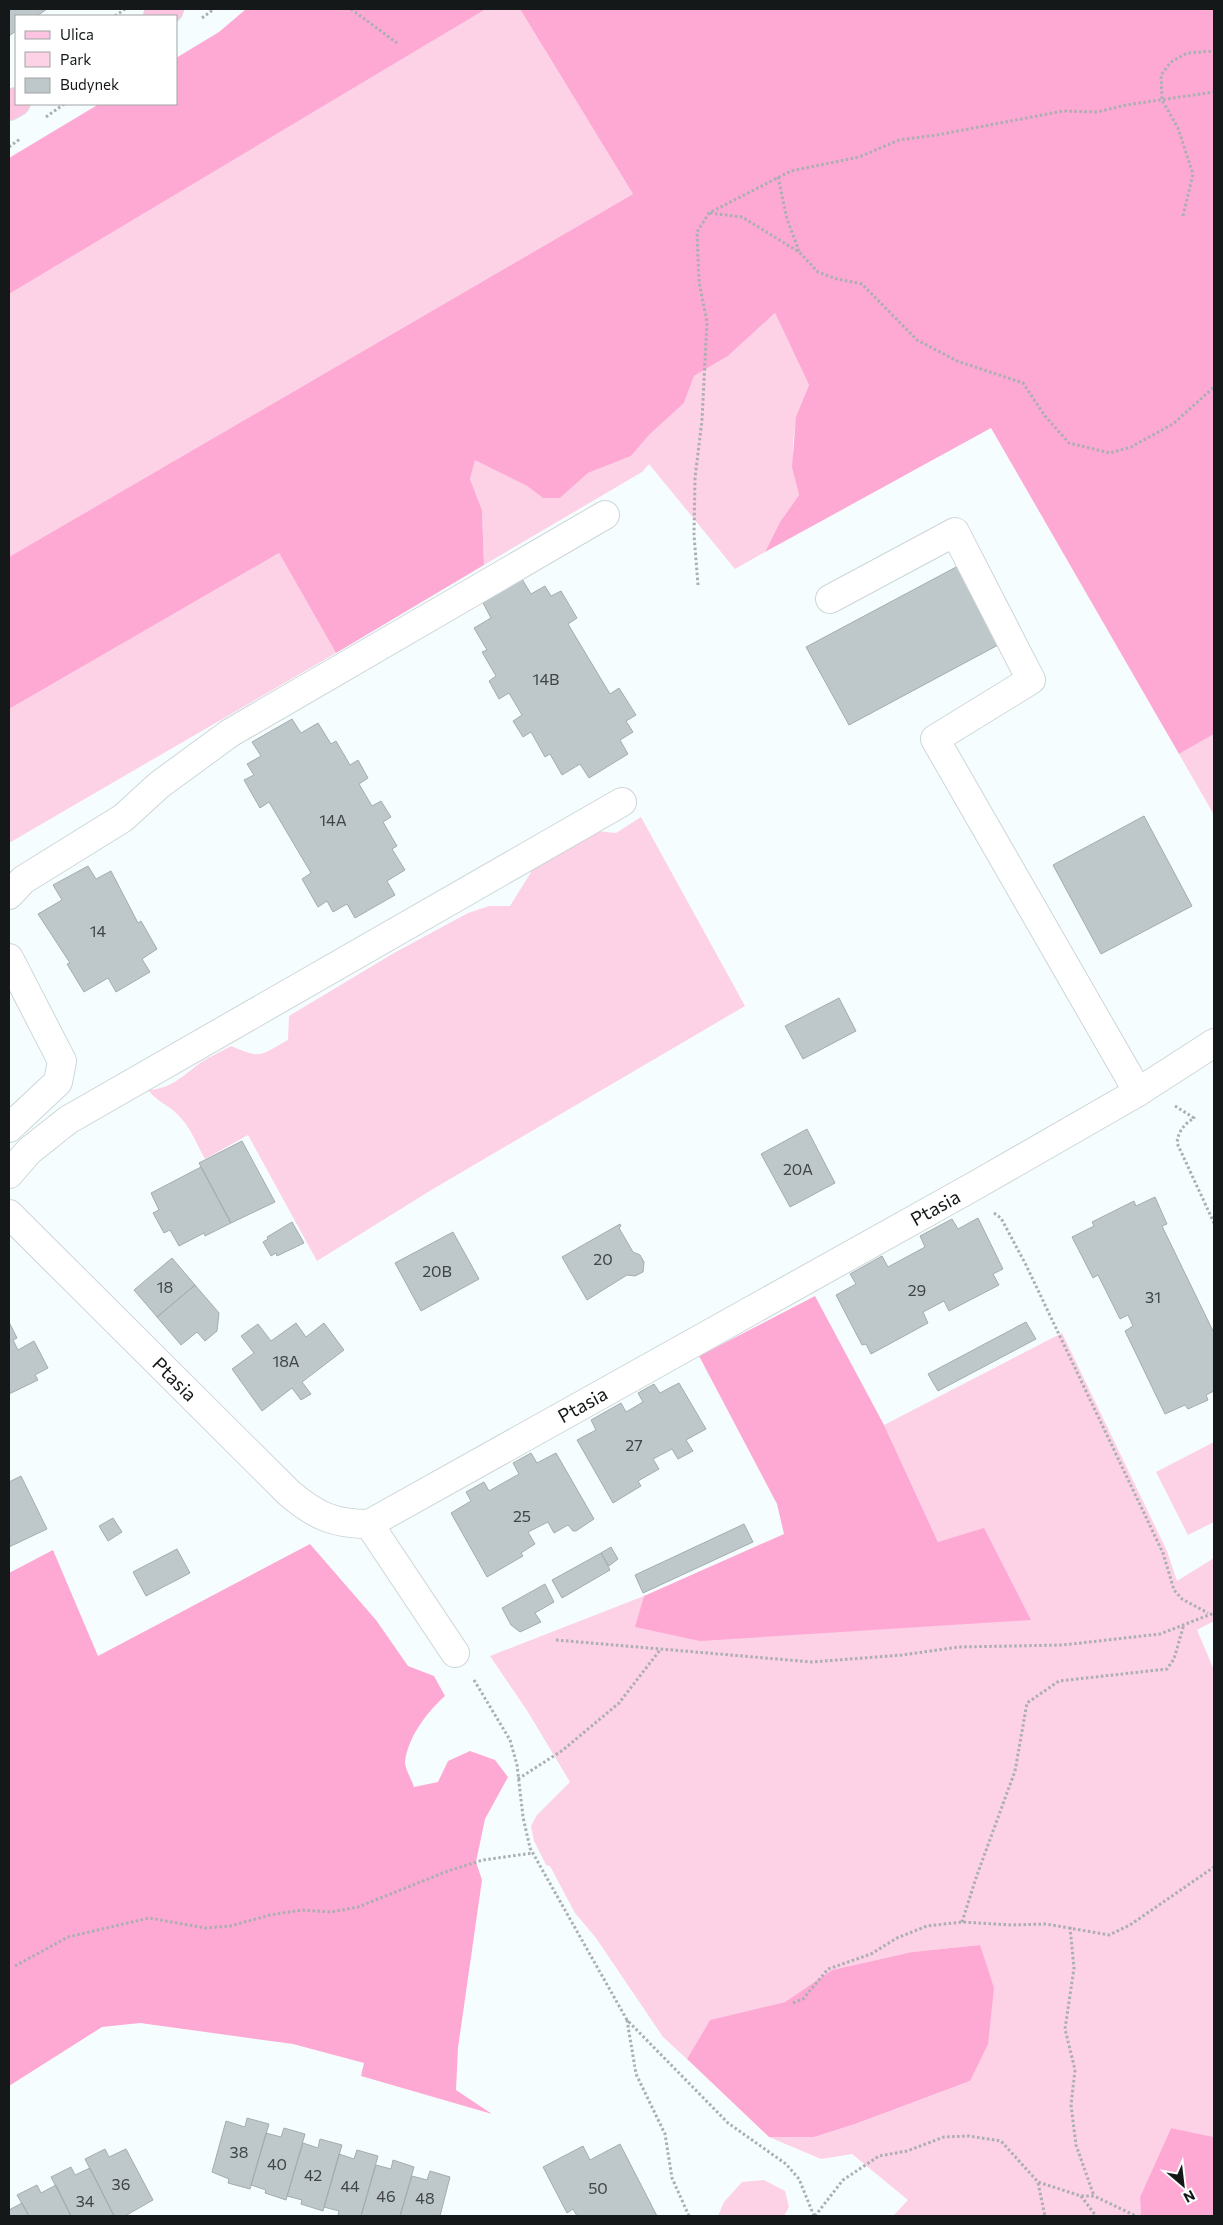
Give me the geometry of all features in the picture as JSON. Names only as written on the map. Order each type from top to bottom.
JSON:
[{"type":"street","points":[[9,895],[23,880],[123,818],[159,786],[230,734],[605,515]]},
{"type":"street","points":[[830,599],[955,532],[1031,680],[935,739],[1138,1092]]},
{"type":"street","points":[[9,1174],[29,1152],[68,1120],[622,802]]},
{"type":"street","points":[[9,958],[62,1061],[58,1082],[9,1128]]},
{"type":"street","name":"Ptasia","points":[[9,1214],[289,1493],[311,1511],[346,1524],[369,1524],[1138,1092],[1214,1043]]},
{"type":"street","points":[[369,1524],[455,1653]]},
{"type":"path","points":[[351,9],[397,43]]},
{"type":"path","points":[[1183,216],[1193,174],[1178,128],[1162,100],[1162,75],[1171,62],[1187,53],[1214,51]]},
{"type":"path","points":[[698,585],[694,535],[695,478],[702,420],[707,322],[699,282],[697,232],[709,213],[791,171],[859,157],[900,140],[938,135],[1063,111],[1097,112],[1214,92]]},
{"type":"path","points":[[778,177],[787,219],[799,252]]},
{"type":"path","points":[[709,213],[742,217],[799,252],[818,272],[837,279],[862,284],[916,340],[957,361],[1023,383],[1045,416],[1069,443],[1110,453],[1131,447],[1173,424],[1214,388]]},
{"type":"path","points":[[1166,1106],[1175,1106],[1194,1118],[1187,1122],[1178,1135],[1176,1143],[1214,1223]]},
{"type":"path","points":[[990,1209],[1001,1218],[1026,1265],[1163,1553],[1174,1590],[1182,1599],[1208,1614]]},
{"type":"path","points":[[556,1640],[812,1662],[902,1655],[959,1647],[1063,1645],[1160,1634],[1214,1613]]},
{"type":"path","points":[[962,1922],[977,1874],[1015,1772],[1027,1703],[1059,1681],[1166,1669],[1174,1659],[1184,1624]]},
{"type":"path","points":[[518,1779],[563,1750],[619,1703],[660,1649]]},
{"type":"path","points":[[455,1653],[497,1716],[510,1740],[523,1817],[533,1853],[626,2020],[728,2123],[786,2164],[799,2179],[814,2216],[843,2180],[879,2156],[907,2151],[944,2137],[969,2136],[1001,2141],[1038,2182],[1080,2196],[1094,2196],[1136,2216]]},
{"type":"path","points":[[15,1966],[68,1937],[149,1918],[205,1928],[230,1926],[270,1915],[302,1910],[331,1912],[358,1907],[448,1870],[483,1860],[533,1853]]},
{"type":"path","points":[[793,2003],[803,1999],[828,1969],[870,1954],[897,1938],[927,1926],[962,1922],[1011,1925],[1046,1924],[1109,1935],[1130,1925],[1214,1867]]},
{"type":"path","points":[[1070,1928],[1074,1968],[1065,2029],[1075,2070],[1072,2105],[1076,2145],[1094,2196]]},
{"type":"path","points":[[626,2020],[636,2074],[665,2134],[672,2178],[689,2216]]},
{"type":"path","points":[[1038,2182],[1045,2216]]},
{"type":"path","points":[[1080,2196],[1096,2216]]},
{"type":"green space","points":[[486,9],[520,9],[633,194],[9,557],[9,294]]},
{"type":"green space","points":[[775,313],[809,385],[795,426],[793,452],[799,495],[780,522],[765,552],[735,569],[649,464],[642,472],[484,565],[482,510],[470,479],[475,459],[527,486],[543,498],[560,498],[588,473],[631,456],[649,435],[684,403],[694,376],[728,356]]},
{"type":"green space","points":[[279,553],[336,653],[9,843],[9,709]]},
{"type":"green space","points":[[1214,734],[1214,815],[1179,754]]},
{"type":"green space","points":[[641,817],[745,1006],[433,1189],[317,1261],[248,1135],[205,1159],[182,1119],[148,1090],[162,1088],[180,1079],[204,1060],[231,1046],[255,1054],[271,1050],[288,1040],[289,1016],[394,953],[468,913],[489,906],[510,906],[533,869],[596,831],[616,833]]},
{"type":"green space","points":[[1062,1333],[1167,1551],[1177,1581],[1214,1558],[1214,1621],[1197,1630],[1214,1670],[1214,2137],[1171,2128],[1140,2197],[1141,2216],[893,2216],[908,2200],[852,2154],[821,2159],[769,2137],[814,2137],[855,2124],[970,2081],[980,1945],[912,1952],[832,1970],[785,2002],[710,2020],[687,2059],[663,2037],[596,1938],[575,1913],[550,1866],[546,1865],[534,1841],[531,1826],[537,1815],[570,1782],[528,1712],[490,1656],[644,1596],[636,1627],[938,1542],[884,1425]]},
{"type":"green space","points":[[1214,1442],[1214,1522],[1188,1535],[1156,1472]]},
{"type":"green space","points":[[764,2180],[785,2191],[789,2207],[784,2216],[718,2216],[724,2202],[742,2182]]},
{"type":"shaded area","points":[[246,9],[486,9],[9,294],[9,158],[97,105],[178,105],[178,57],[219,32]]},
{"type":"shaded area","points":[[520,9],[1214,9],[1214,734],[1179,754],[991,428],[765,552],[780,522],[799,495],[792,467],[796,417],[809,385],[775,313],[728,356],[694,376],[684,403],[649,435],[631,456],[588,473],[560,498],[543,498],[527,486],[475,460],[470,479],[482,510],[484,565],[336,653],[279,553],[9,709],[9,557],[633,194]]},
{"type":"shaded area","points":[[815,1296],[884,1425],[938,1542],[984,1528],[1031,1620],[700,1641],[635,1627],[644,1596],[784,1534],[777,1504],[699,1356]]},
{"type":"shaded area","points":[[310,1544],[376,1620],[408,1666],[434,1676],[445,1696],[425,1717],[410,1743],[405,1762],[414,1787],[438,1782],[448,1761],[470,1751],[495,1760],[508,1777],[485,1819],[476,1862],[482,1880],[458,2048],[456,2090],[492,2114],[361,2076],[364,2063],[293,2044],[140,2023],[102,2027],[9,2086],[9,1573],[53,1550],[98,1656]]},
{"type":"shaded area","points":[[980,1945],[994,1988],[988,2044],[970,2081],[855,2124],[814,2137],[769,2137],[687,2059],[710,2020],[785,2002],[832,1970],[912,1952]]},
{"type":"shaded area","points":[[1171,2128],[1214,2137],[1214,2216],[1141,2216],[1140,2197]]},
{"type":"building","points":[[9,9],[47,9],[38,15],[15,15],[15,32],[9,36]]},
{"type":"building","points":[[958,566],[1000,644],[849,725],[806,647]]},
{"type":"building","points":[[522,579],[531,594],[545,586],[551,596],[561,591],[577,618],[568,624],[610,694],[619,688],[636,715],[626,721],[633,732],[620,740],[628,754],[589,778],[580,764],[562,775],[550,754],[545,757],[531,732],[523,737],[513,721],[522,715],[509,693],[499,699],[489,681],[496,676],[482,652],[487,650],[474,628],[491,618],[483,603]]},
{"type":"building","points":[[292,719],[301,733],[318,723],[331,744],[336,741],[350,765],[358,760],[368,778],[359,784],[372,806],[381,801],[391,817],[383,822],[397,846],[392,849],[405,870],[387,881],[395,895],[355,918],[347,904],[333,912],[327,901],[318,907],[302,879],[311,873],[269,802],[260,808],[244,780],[254,775],[247,764],[261,756],[252,742]]},
{"type":"building","points":[[1144,816],[1192,906],[1101,954],[1053,865]]},
{"type":"building","points":[[88,866],[96,879],[111,871],[138,923],[141,921],[157,949],[142,959],[150,972],[116,992],[108,978],[84,992],[67,964],[70,963],[38,914],[62,900],[53,885]]},
{"type":"building","points":[[839,998],[856,1031],[803,1059],[785,1026]]},
{"type":"building","points":[[807,1129],[835,1183],[790,1207],[761,1154]]},
{"type":"building","points":[[242,1141],[275,1202],[231,1223],[199,1163]]},
{"type":"building","points":[[201,1167],[231,1223],[205,1236],[204,1233],[179,1246],[170,1230],[164,1233],[153,1213],[159,1210],[151,1193]]},
{"type":"building","points":[[1155,1197],[1167,1224],[1162,1226],[1214,1333],[1214,1391],[1206,1395],[1208,1400],[1188,1409],[1185,1405],[1165,1414],[1125,1331],[1133,1326],[1128,1315],[1120,1319],[1098,1275],[1093,1278],[1072,1237],[1094,1226],[1092,1222],[1134,1201],[1136,1206]]},
{"type":"building","points":[[978,1218],[1003,1269],[993,1274],[999,1285],[949,1311],[944,1301],[923,1312],[928,1323],[871,1354],[866,1344],[862,1345],[836,1295],[856,1284],[850,1274],[882,1256],[888,1267],[925,1247],[920,1236],[952,1219],[958,1229]]},
{"type":"building","points":[[292,1222],[304,1243],[277,1256],[276,1253],[271,1256],[263,1242],[268,1239],[267,1237]]},
{"type":"building","points":[[620,1224],[619,1228],[633,1252],[640,1255],[644,1262],[643,1272],[635,1276],[627,1275],[587,1300],[562,1257]]},
{"type":"building","points":[[453,1232],[479,1279],[421,1311],[395,1263]]},
{"type":"building","points":[[172,1258],[195,1285],[157,1317],[134,1290]]},
{"type":"building","points":[[195,1285],[219,1313],[217,1331],[205,1341],[197,1332],[181,1345],[157,1317]]},
{"type":"building","points":[[9,1322],[17,1338],[13,1340],[18,1350],[34,1341],[48,1368],[35,1375],[38,1380],[9,1394]]},
{"type":"building","points":[[1026,1322],[1036,1339],[938,1391],[928,1374]]},
{"type":"building","points":[[296,1323],[306,1337],[324,1323],[344,1350],[302,1382],[311,1394],[301,1400],[292,1388],[262,1411],[232,1369],[254,1353],[241,1336],[258,1324],[271,1341]]},
{"type":"building","points":[[679,1383],[706,1429],[686,1440],[693,1451],[678,1459],[672,1449],[653,1459],[659,1469],[638,1481],[641,1486],[613,1503],[577,1440],[596,1430],[591,1420],[621,1403],[626,1412],[643,1402],[638,1393],[654,1384],[660,1393]]},
{"type":"building","points":[[531,1453],[537,1463],[556,1453],[594,1519],[576,1531],[573,1531],[568,1525],[554,1533],[548,1522],[528,1532],[535,1544],[521,1553],[523,1556],[487,1577],[451,1513],[471,1501],[466,1492],[484,1482],[489,1491],[519,1474],[513,1463]]},
{"type":"building","points":[[21,1476],[47,1529],[9,1547],[9,1482]]},
{"type":"building","points":[[113,1518],[122,1532],[108,1541],[99,1526]]},
{"type":"building","points":[[744,1524],[753,1542],[643,1593],[635,1575]]},
{"type":"building","points":[[611,1547],[618,1559],[609,1566],[601,1553]]},
{"type":"building","points":[[177,1549],[190,1573],[146,1596],[133,1572]]},
{"type":"building","points":[[601,1553],[610,1570],[562,1598],[552,1580]]},
{"type":"building","points":[[545,1584],[554,1602],[535,1613],[541,1622],[520,1632],[511,1625],[502,1608]]},
{"type":"building","points":[[247,2118],[269,2124],[250,2189],[228,2183],[229,2179],[212,2172],[226,2121],[245,2127]]},
{"type":"building","points":[[284,2128],[305,2134],[286,2200],[265,2193],[266,2190],[251,2185],[266,2133],[281,2137]]},
{"type":"building","points":[[320,2139],[342,2145],[323,2211],[301,2204],[302,2200],[287,2196],[303,2143],[318,2148]]},
{"type":"building","points":[[620,2144],[657,2216],[577,2216],[573,2209],[567,2213],[543,2167],[583,2146],[590,2160]]},
{"type":"building","points":[[105,2149],[109,2157],[126,2149],[153,2200],[125,2216],[114,2216],[85,2159]]},
{"type":"building","points":[[357,2150],[378,2156],[361,2216],[338,2215],[339,2211],[324,2207],[339,2154],[354,2159]]},
{"type":"building","points":[[393,2160],[414,2167],[400,2216],[361,2216],[376,2165],[391,2169]]},
{"type":"building","points":[[71,2167],[75,2175],[90,2168],[114,2216],[71,2216],[51,2177]]},
{"type":"building","points":[[430,2171],[450,2177],[440,2216],[400,2216],[412,2176],[427,2180]]},
{"type":"building","points":[[37,2185],[41,2193],[56,2185],[71,2216],[29,2216],[17,2195]]},
{"type":"building","points":[[22,2203],[29,2216],[9,2216],[9,2210]]}]
